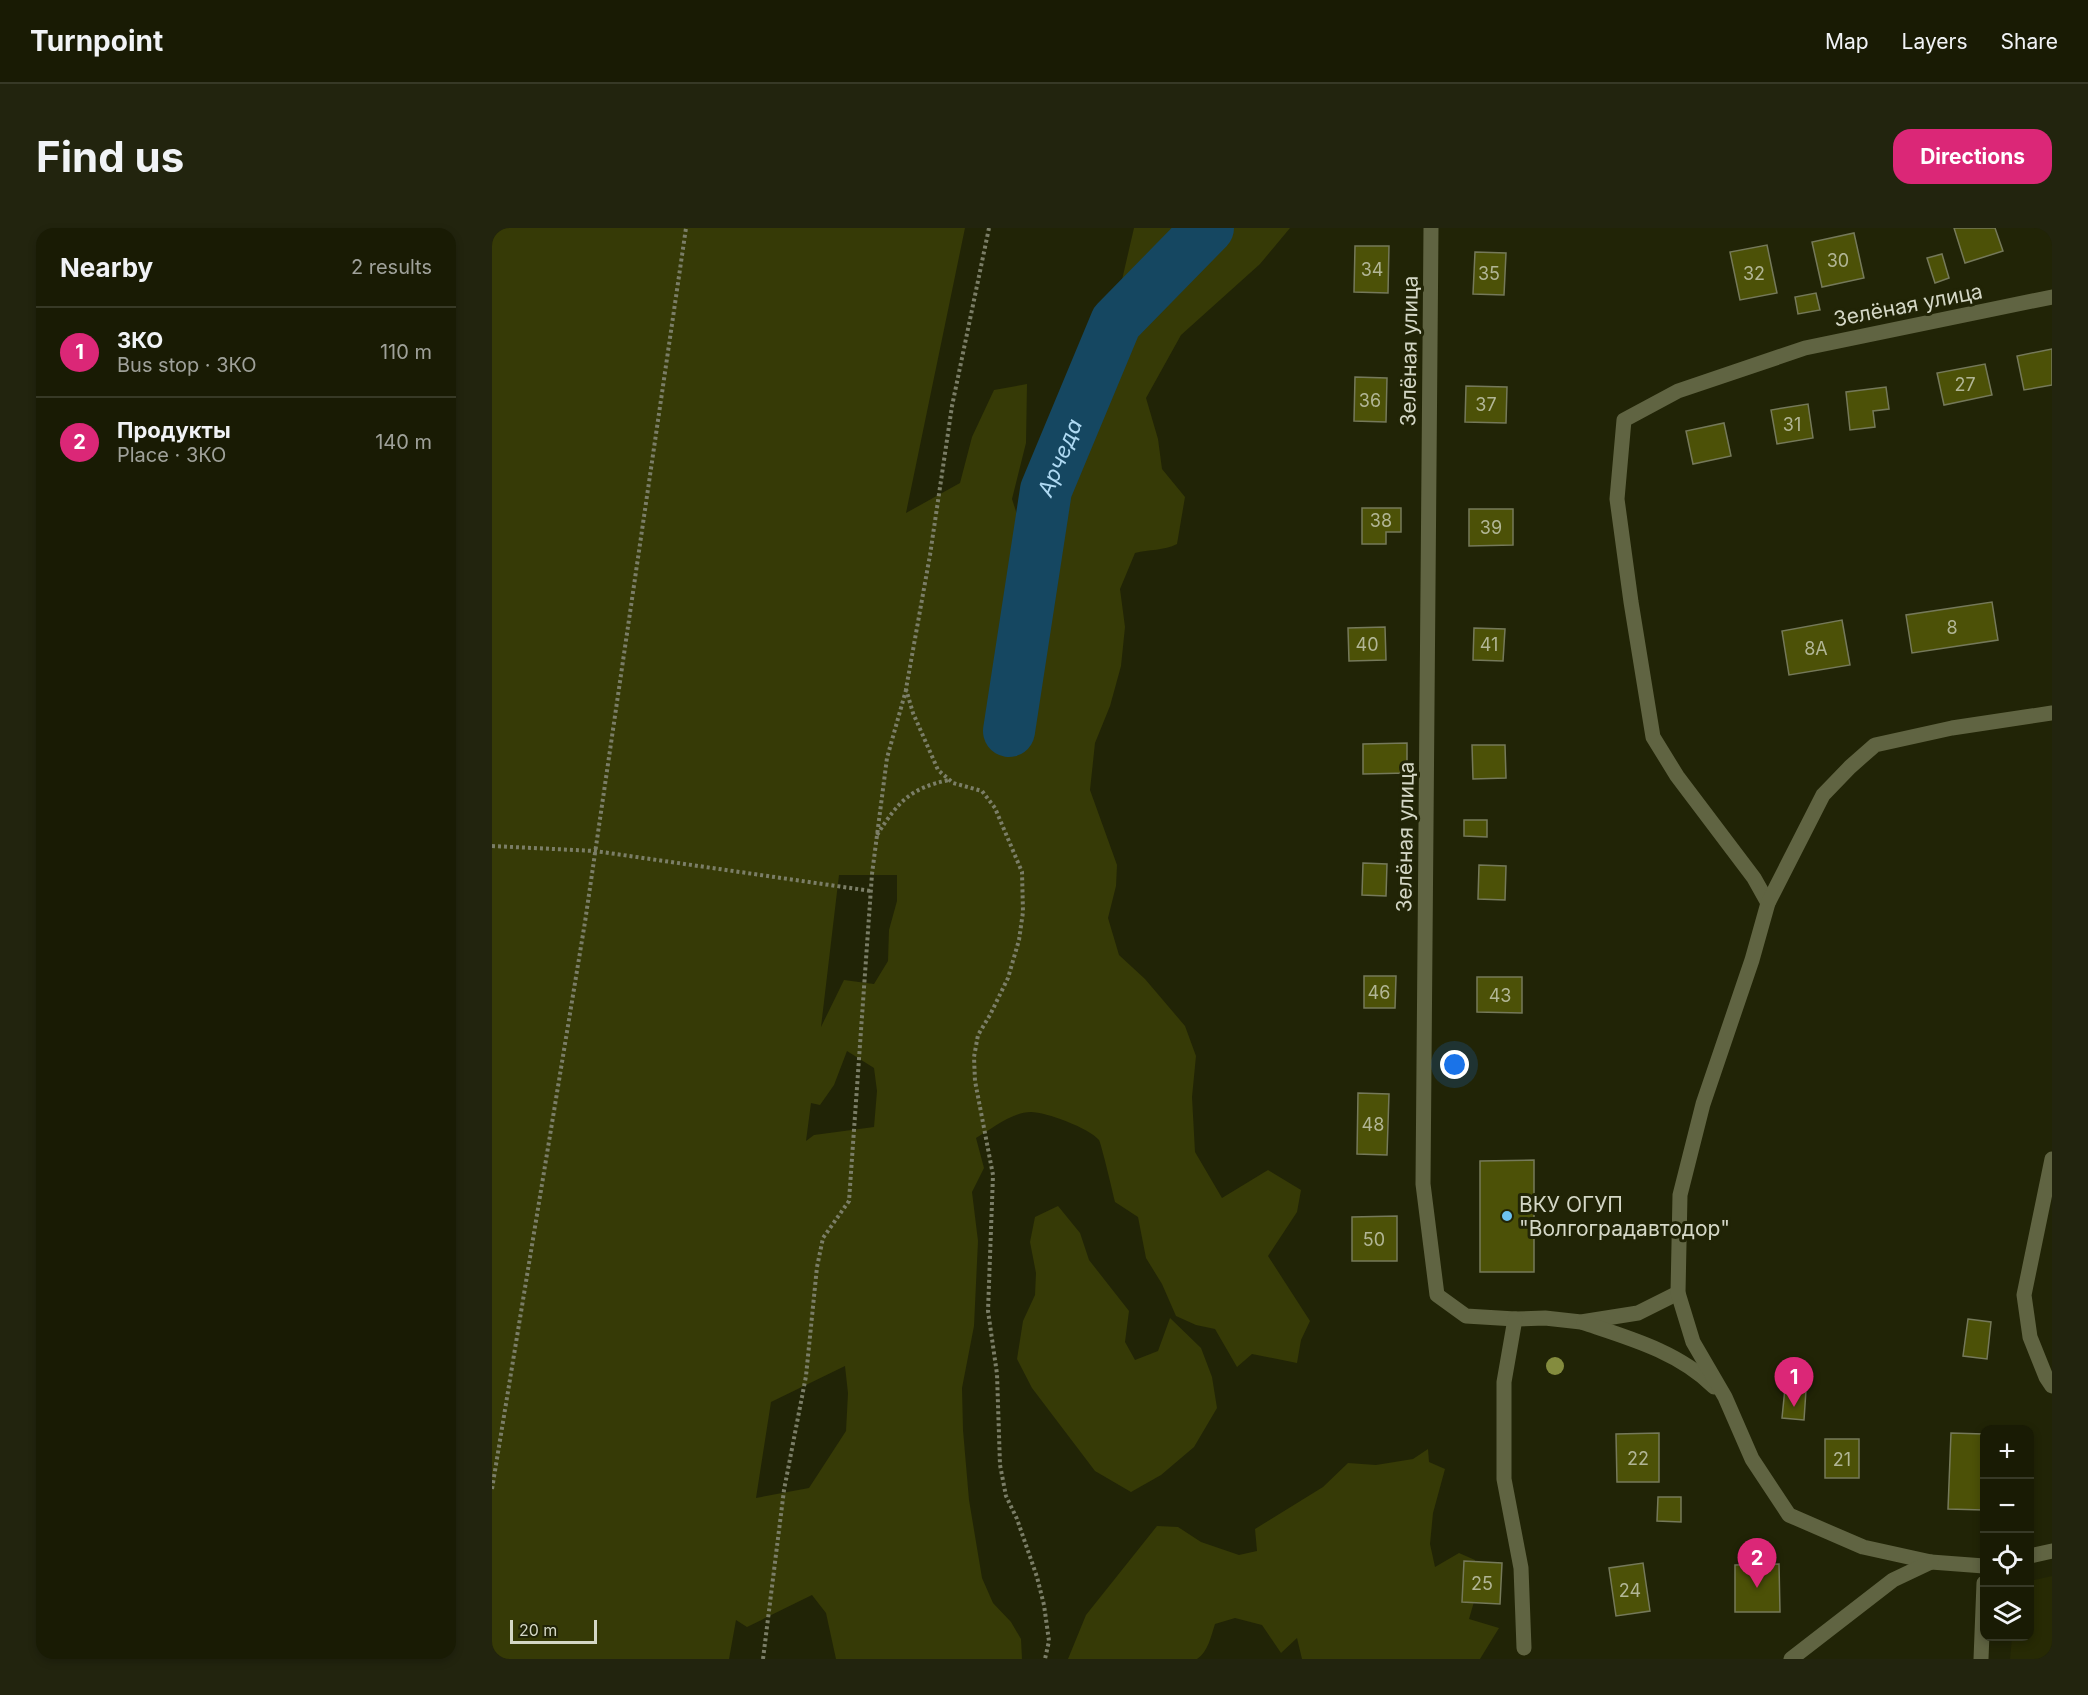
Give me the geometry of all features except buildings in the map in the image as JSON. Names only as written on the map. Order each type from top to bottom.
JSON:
[{"type":"street","name":"Зелёная улица","points":[[1431,228],[1423,1184],[1437,1295],[1466,1316],[1545,1318],[1581,1322],[1645,1343],[1702,1375],[1725,1397]]},
{"type":"street","name":"Зелёная улица","points":[[1768,903],[1754,878],[1677,776],[1653,736],[1617,499],[1624,420],[1678,391],[1804,348],[2052,297]]},
{"type":"street","points":[[1980,1566],[1931,1562],[1863,1547],[1789,1515],[1752,1459],[1725,1397],[1693,1342],[1678,1293],[1680,1195],[1703,1104],[1752,960],[1768,903],[1823,795],[1850,766],[1875,745],[1942,730],[2052,713]]},
{"type":"street","points":[[2052,1159],[2024,1295],[2030,1337],[2052,1386]]},
{"type":"street","name":"Зелёная улица","points":[[1581,1322],[1638,1313],[1678,1293]]},
{"type":"street","points":[[1515,1319],[1504,1382],[1504,1479],[1521,1568],[1524,1648]]},
{"type":"street","points":[[2034,1555],[2052,1551]]},
{"type":"street","points":[[1791,1659],[1893,1580],[1931,1562]]},
{"type":"street","points":[[1981,1659],[1984,1587]]},
{"type":"path","points":[[492,1489],[595,851],[686,228]]},
{"type":"path","points":[[763,1659],[784,1490],[806,1377],[817,1267],[824,1238],[849,1201],[871,891],[887,758],[906,689],[930,555],[952,406],[988,228]]},
{"type":"path","points":[[906,689],[913,713],[938,770],[953,783],[982,791],[995,808],[1022,872],[1023,912],[1019,940],[1008,978],[978,1035],[974,1057],[975,1081],[993,1176],[988,1311],[997,1374],[1000,1465],[1006,1496],[1017,1519],[1044,1605],[1049,1641],[1045,1659]]},
{"type":"path","points":[[877,836],[898,805],[911,794],[927,784],[949,780]]},
{"type":"path","points":[[492,846],[595,851],[871,891]]},
{"type":"shaded area","points":[[492,228],[965,228],[906,513],[960,483],[972,437],[994,390],[1027,384],[1026,443],[1012,499],[1023,533],[1038,477],[1062,438],[1093,405],[1134,228],[1290,228],[1260,264],[1181,335],[1146,398],[1158,439],[1162,469],[1185,497],[1177,544],[1167,548],[1135,553],[1120,589],[1125,627],[1121,666],[1110,706],[1095,743],[1090,790],[1117,865],[1116,886],[1108,918],[1119,955],[1145,979],[1185,1026],[1196,1056],[1192,1097],[1195,1152],[1222,1198],[1268,1170],[1301,1190],[1297,1212],[1268,1256],[1310,1321],[1301,1340],[1297,1363],[1252,1354],[1237,1367],[1215,1329],[1196,1325],[1176,1316],[1162,1284],[1146,1258],[1138,1217],[1115,1202],[1099,1140],[1077,1126],[1056,1118],[1031,1112],[1017,1115],[976,1138],[984,1168],[972,1192],[978,1241],[974,1326],[962,1388],[969,1500],[982,1578],[993,1603],[1011,1622],[1021,1639],[1022,1659],[836,1659],[826,1613],[812,1595],[747,1627],[736,1620],[729,1659],[492,1659]],"holes":[[[839,875],[897,875],[897,901],[889,930],[888,961],[874,984],[844,980],[821,1027]],[[847,1051],[874,1068],[877,1091],[874,1127],[814,1135],[806,1141],[811,1103],[820,1105],[834,1085]],[[845,1366],[848,1393],[846,1431],[809,1488],[756,1498],[771,1402]]]},
{"type":"shaded area","points":[[1058,1206],[1080,1233],[1089,1260],[1129,1311],[1125,1342],[1135,1360],[1158,1351],[1170,1318],[1201,1348],[1212,1377],[1217,1408],[1194,1447],[1161,1475],[1131,1492],[1095,1471],[1032,1388],[1017,1359],[1023,1321],[1035,1295],[1036,1273],[1030,1242],[1035,1217]]},
{"type":"shaded area","points":[[1428,1449],[1429,1462],[1445,1469],[1433,1513],[1430,1544],[1435,1567],[1459,1553],[1475,1560],[1476,1595],[1469,1619],[1499,1628],[1480,1659],[1302,1659],[1297,1638],[1281,1653],[1262,1625],[1235,1618],[1215,1624],[1206,1648],[1197,1659],[1068,1659],[1086,1615],[1157,1526],[1178,1527],[1201,1542],[1239,1555],[1257,1551],[1255,1529],[1323,1487],[1348,1463],[1376,1465],[1413,1459]]},
{"type":"shaded area","points":[[2052,1576],[2052,1659],[2010,1659],[2012,1641],[2034,1641],[2034,1580]]},
{"type":"waterway","name":"Арчеда","points":[[1009,731],[1046,490],[1116,322],[1208,228]]},
{"type":"place","name":"ВКУ ОГУП \"Волгоградавтодор\"","points":[[1507,1216]]},
{"type":"place","name":"ЗКО","points":[[1794,1407]]},
{"type":"place","name":"Продукты","points":[[1757,1588]]}]
